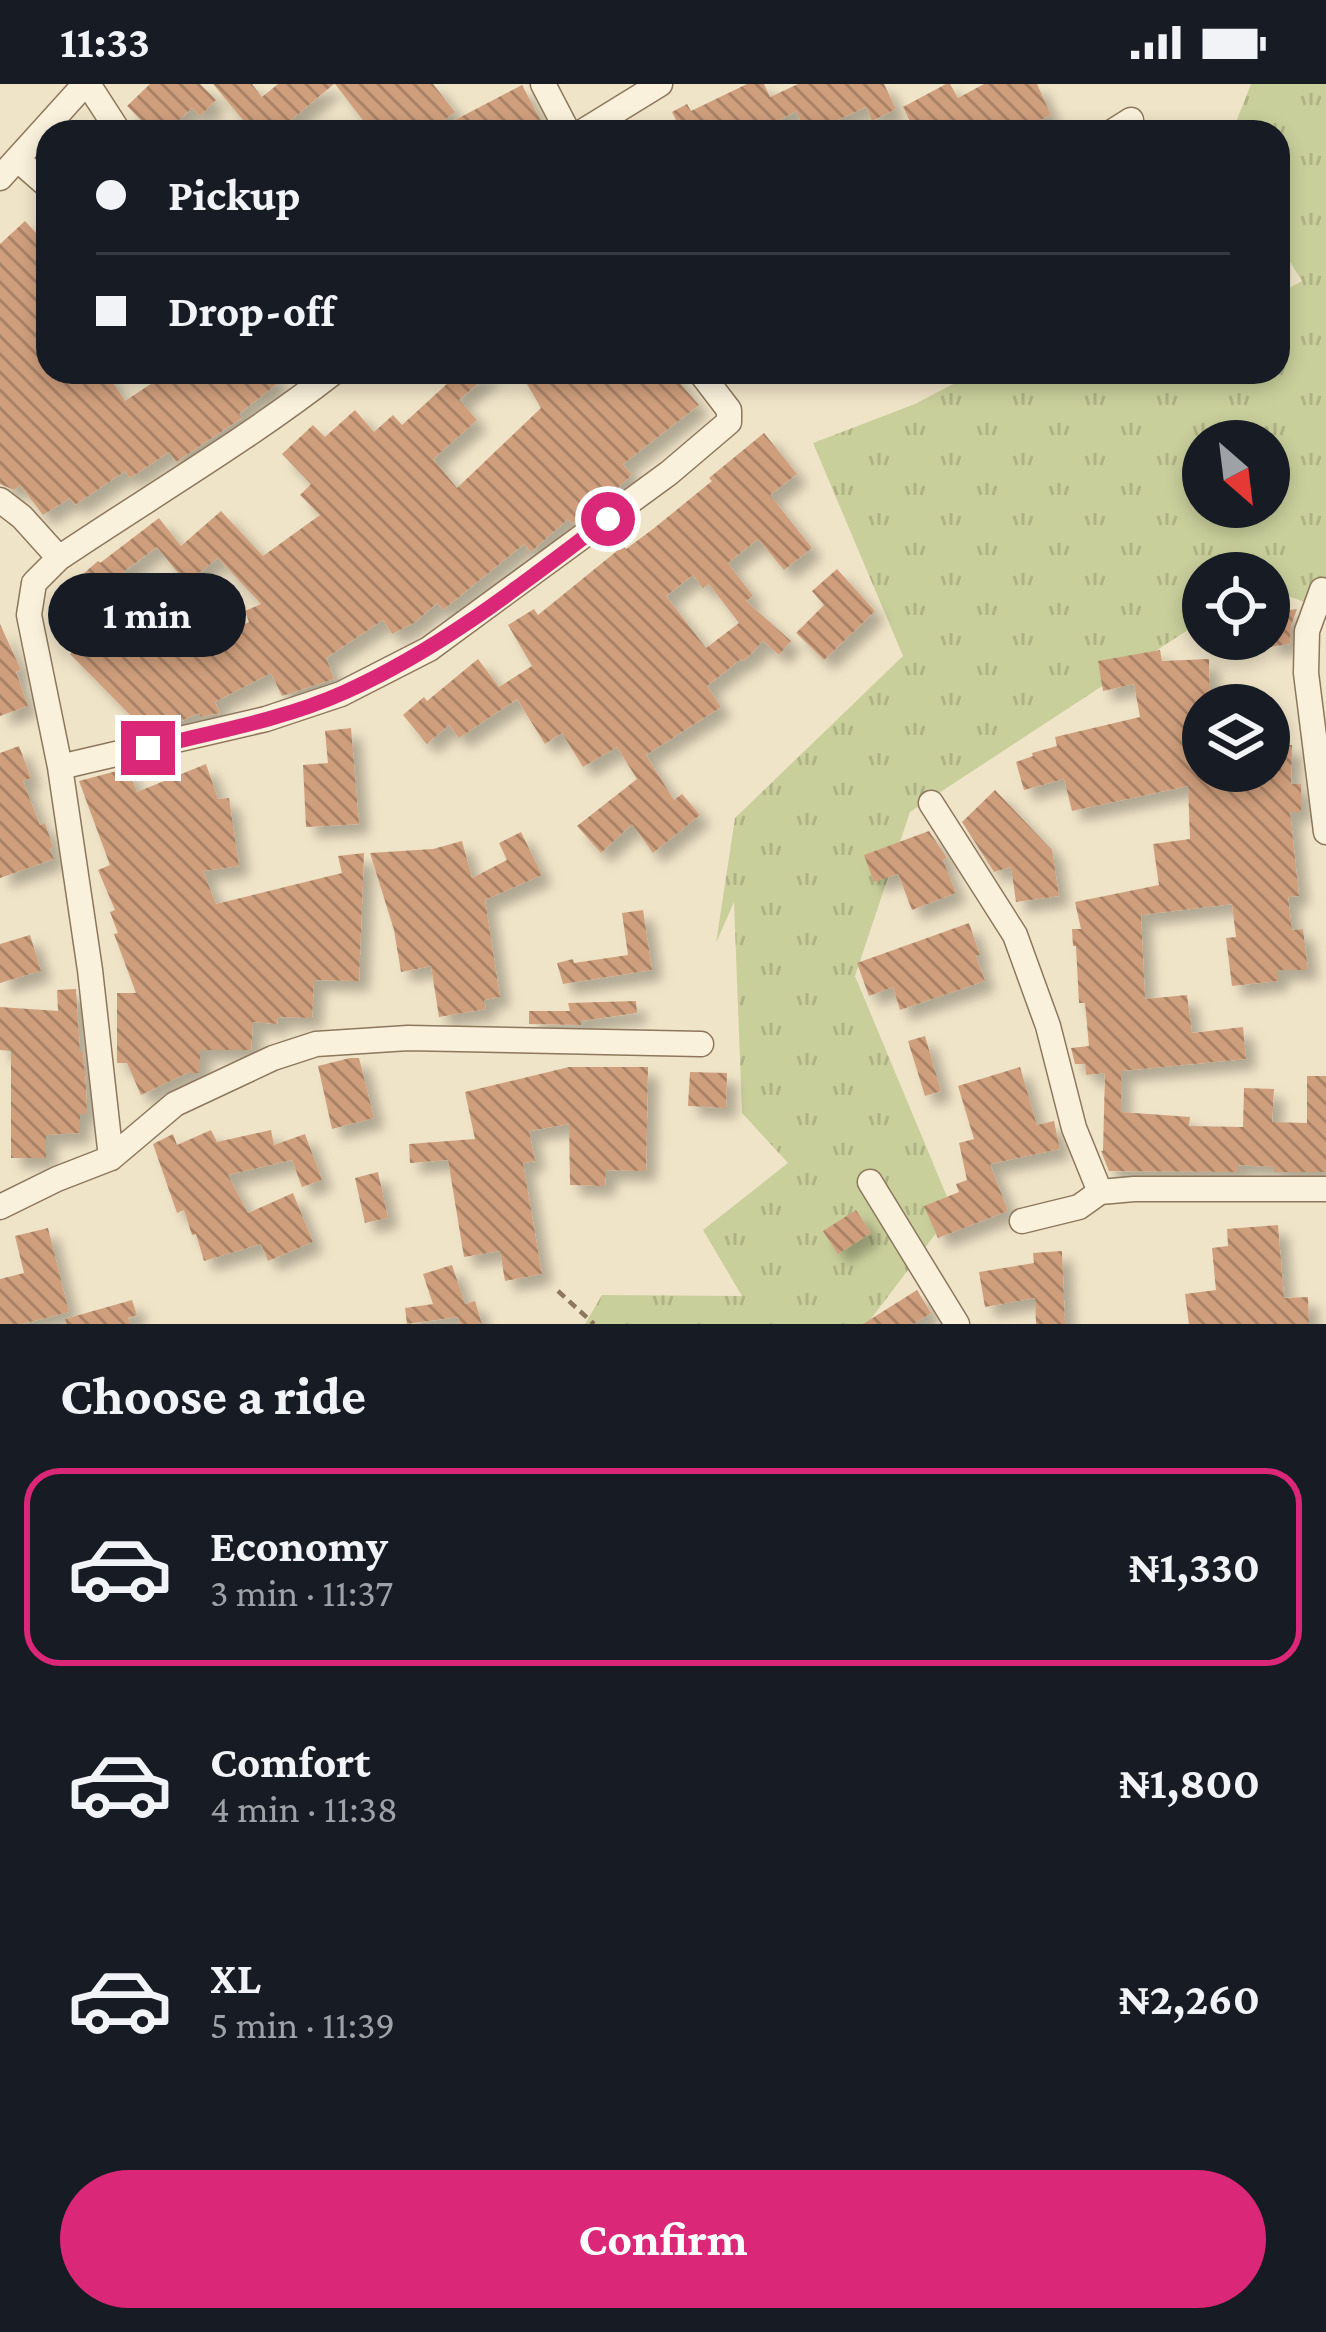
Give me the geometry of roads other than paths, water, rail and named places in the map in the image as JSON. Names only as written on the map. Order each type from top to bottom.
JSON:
[{"type":"street","points":[[53,120],[86,84],[111,120]]},
{"type":"street","points":[[543,84],[562,120]]},
{"type":"street","points":[[602,120],[660,84]]},
{"type":"street","points":[[9,169],[36,139]]},
{"type":"street","points":[[111,1158],[61,767],[29,615],[34,583],[59,558],[273,420],[319,384]]},
{"type":"street","points":[[61,767],[285,713],[341,694],[429,650],[669,473],[729,422],[729,410],[714,384]]},
{"type":"street","points":[[0,500],[59,558]]},
{"type":"street","points":[[1322,590],[1306,632],[1306,673],[1326,832]]},
{"type":"street","points":[[931,802],[1015,935],[1048,1026],[1074,1128],[1100,1192]]},
{"type":"street","points":[[0,1207],[111,1158],[175,1104],[273,1058],[316,1045],[408,1038],[701,1044]]},
{"type":"street","points":[[871,1182],[957,1324]]},
{"type":"street","points":[[1022,1221],[1079,1207],[1100,1192],[1326,1189]]}]
